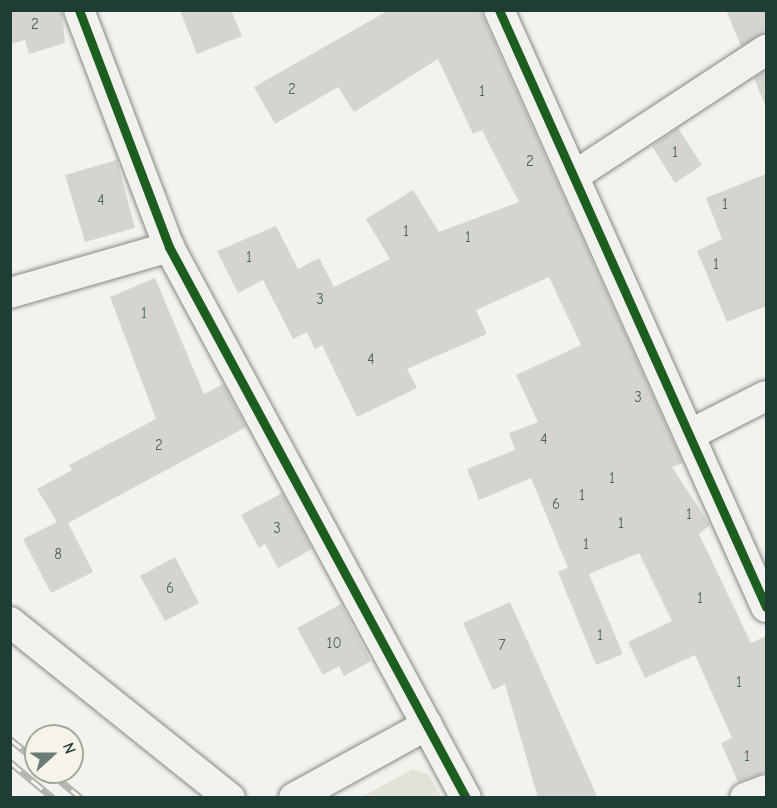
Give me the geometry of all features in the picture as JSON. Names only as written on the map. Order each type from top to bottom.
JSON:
[{"type":"street","points":[[79,10],[169,247],[466,798]]},
{"type":"street","points":[[498,10],[691,434],[766,607]]},
{"type":"street","points":[[574,176],[766,50]]},
{"type":"street","points":[[10,293],[169,247]]},
{"type":"street","points":[[691,434],[766,396]]},
{"type":"street","points":[[10,622],[230,798]]},
{"type":"street","points":[[294,798],[427,726]]},
{"type":"street","points":[[745,798],[766,790]]},
{"type":"shaded area","points":[[413,769],[429,775],[441,797],[362,797]]},
{"type":"building","points":[[10,10],[62,10],[65,43],[29,54],[25,40],[10,44]]},
{"type":"building","points":[[180,10],[231,10],[242,36],[197,54]]},
{"type":"building","points":[[389,10],[480,10],[683,463],[672,467],[710,525],[699,534],[751,643],[766,636],[766,772],[738,782],[721,743],[732,738],[695,655],[645,678],[628,642],[672,621],[639,553],[589,574],[623,654],[596,665],[558,572],[568,568],[531,478],[479,500],[467,469],[515,450],[509,433],[538,422],[516,375],[581,345],[549,277],[476,310],[487,334],[407,369],[417,388],[357,417],[322,345],[315,349],[307,332],[293,339],[263,280],[238,293],[217,251],[276,226],[298,269],[319,258],[334,287],[390,259],[366,219],[413,190],[439,232],[519,202],[482,130],[473,134],[438,59],[354,112],[338,87],[275,124],[254,87]]},
{"type":"building","points":[[726,10],[766,10],[766,33],[741,46]]},
{"type":"building","points":[[766,70],[766,107],[754,78]]},
{"type":"building","points":[[678,128],[702,165],[675,183],[652,146]]},
{"type":"building","points":[[117,160],[135,228],[85,242],[65,175]]},
{"type":"building","points":[[766,174],[766,306],[727,322],[697,251],[722,239],[706,198]]},
{"type":"building","points":[[155,278],[204,394],[223,384],[246,427],[68,523],[93,572],[51,593],[23,539],[57,522],[37,489],[72,470],[69,465],[156,419],[110,297]]},
{"type":"building","points":[[282,493],[312,549],[278,568],[265,544],[259,548],[241,515]]},
{"type":"building","points":[[175,557],[199,603],[165,621],[140,576]]},
{"type":"building","points":[[510,602],[598,798],[538,798],[505,684],[493,690],[463,623]]},
{"type":"building","points":[[341,604],[371,661],[344,676],[339,666],[323,675],[297,628]]},
{"type":"railway","points":[[10,739],[24,750]]},
{"type":"railway","points":[[10,762],[53,798]]},
{"type":"railway","points":[[64,784],[81,798]]},
{"type":"cycle path","points":[[79,10],[169,247],[466,798]]},
{"type":"cycle path","points":[[499,10],[766,607]]}]
